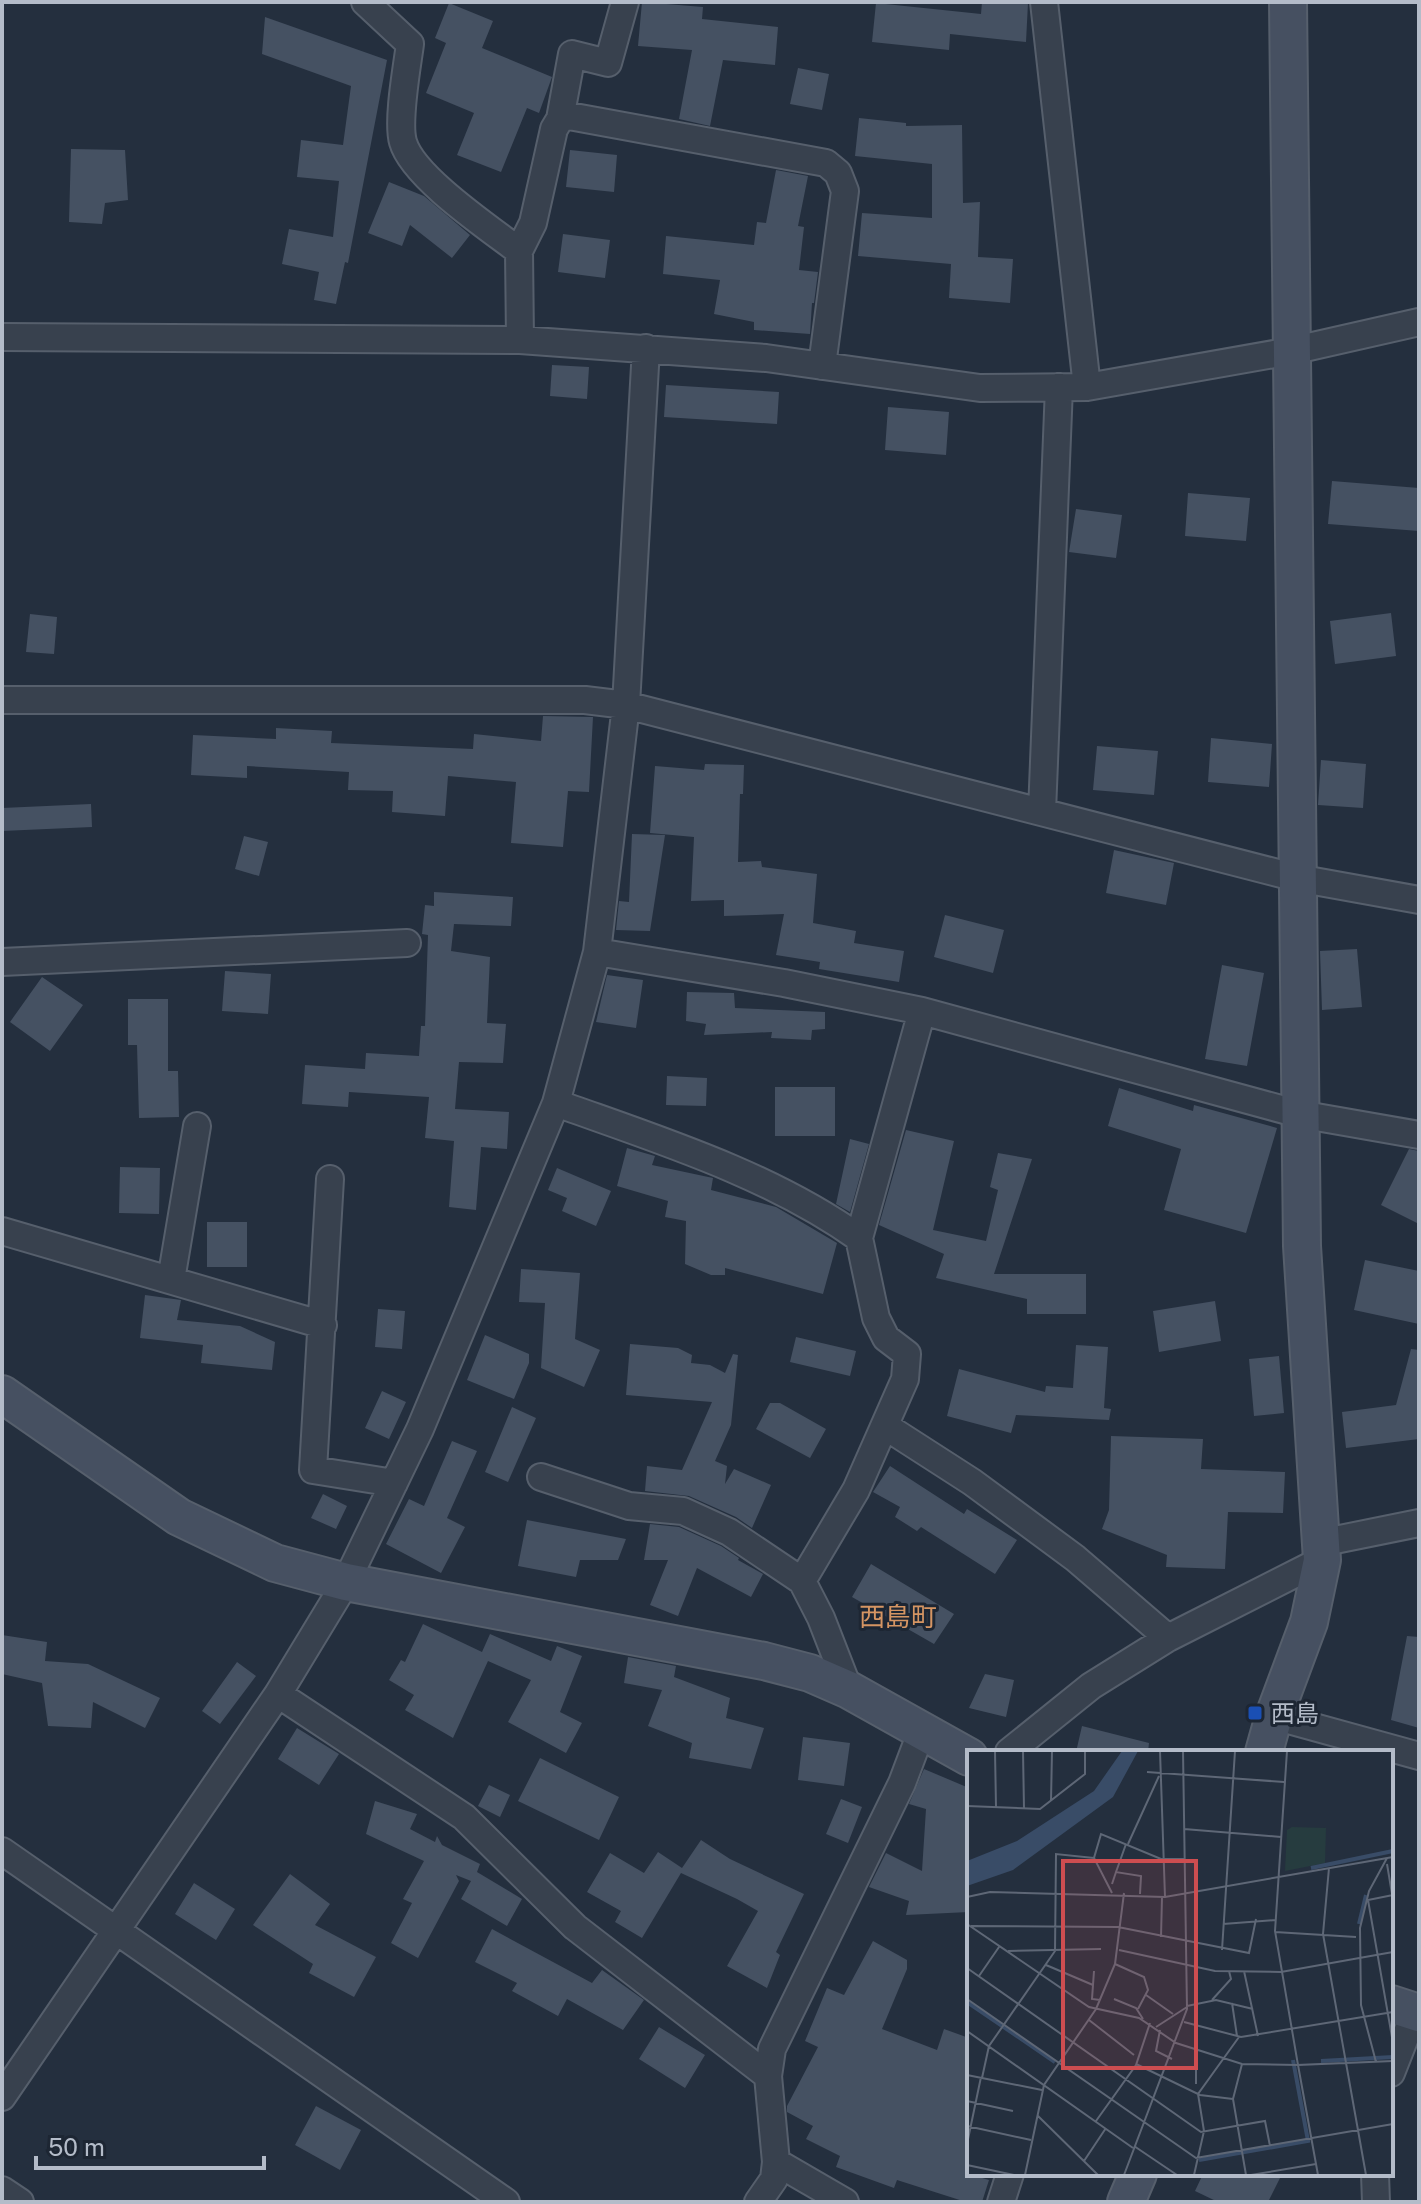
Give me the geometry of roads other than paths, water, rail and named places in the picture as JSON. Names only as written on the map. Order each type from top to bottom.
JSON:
[{"type":"street","points":[[365,2],[410,44],[403,102],[403,143],[426,178],[519,251]]},
{"type":"street","points":[[520,340],[519,251],[533,223],[554,129],[560,119],[572,54],[608,63],[625,2]]},
{"type":"street","points":[[1044,2],[1087,387]]},
{"type":"street","points":[[1265,1750],[1309,1622],[1321,1552],[1302,1246],[1299,1114],[1288,2]]},
{"type":"street","points":[[560,119],[569,116],[826,163],[838,173],[845,191],[822,366]]},
{"type":"street","points":[[2,337],[520,340],[766,358],[980,388],[1087,387],[1291,351],[1419,322]]},
{"type":"street","points":[[2,2097],[278,1694],[346,1582],[420,1429],[556,1103],[597,952],[626,705],[646,348]]},
{"type":"street","points":[[1042,812],[1059,387]]},
{"type":"street","points":[[2,700],[585,700],[626,705],[1297,878],[1419,900]]},
{"type":"street","points":[[2,962],[407,943]]},
{"type":"street","points":[[597,952],[784,983],[922,1011],[1299,1114],[1419,1135]]},
{"type":"street","points":[[802,1581],[856,1490],[905,1379],[907,1354],[886,1338],[876,1318],[859,1238],[922,1011]]},
{"type":"street","points":[[556,1103],[698,1155],[820,1211],[859,1238]]},
{"type":"street","points":[[171,1280],[197,1126]]},
{"type":"street","points":[[330,1179],[313,1470],[394,1483]]},
{"type":"street","points":[[2,1231],[323,1325]]},
{"type":"street","points":[[2,1394],[179,1517],[275,1563],[346,1582],[764,1661],[810,1673],[849,1690],[967,1756]]},
{"type":"street","points":[[885,1426],[972,1482],[1075,1558],[1168,1638]]},
{"type":"street","points":[[541,1477],[629,1506],[683,1511],[729,1532],[802,1581],[821,1618],[849,1690]]},
{"type":"street","points":[[1011,1750],[1091,1686],[1168,1638],[1321,1552],[1419,1523]]},
{"type":"street","points":[[278,1694],[464,1817],[575,1927],[768,2076]]},
{"type":"street","points":[[1274,1716],[1419,1756]]},
{"type":"street","points":[[758,2202],[774,2179],[776,2162],[768,2076],[772,2049],[902,1783],[922,1730]]},
{"type":"street","points":[[2,1851],[506,2202]]},
{"type":"street","points":[[1393,2066],[1408,2010]]},
{"type":"street","points":[[776,2162],[845,2202]]},
{"type":"street","points":[[1001,2202],[1009,2176]]},
{"type":"street","points":[[1126,2202],[1137,2176]]},
{"type":"street","points":[[1375,2176],[1376,2202]]},
{"type":"street","points":[[2,2190],[20,2202]]},
{"type":"place","name":"西島","points":[[1255,1713]]},
{"type":"district","name":"西島町","points":[[898,1616]]}]
